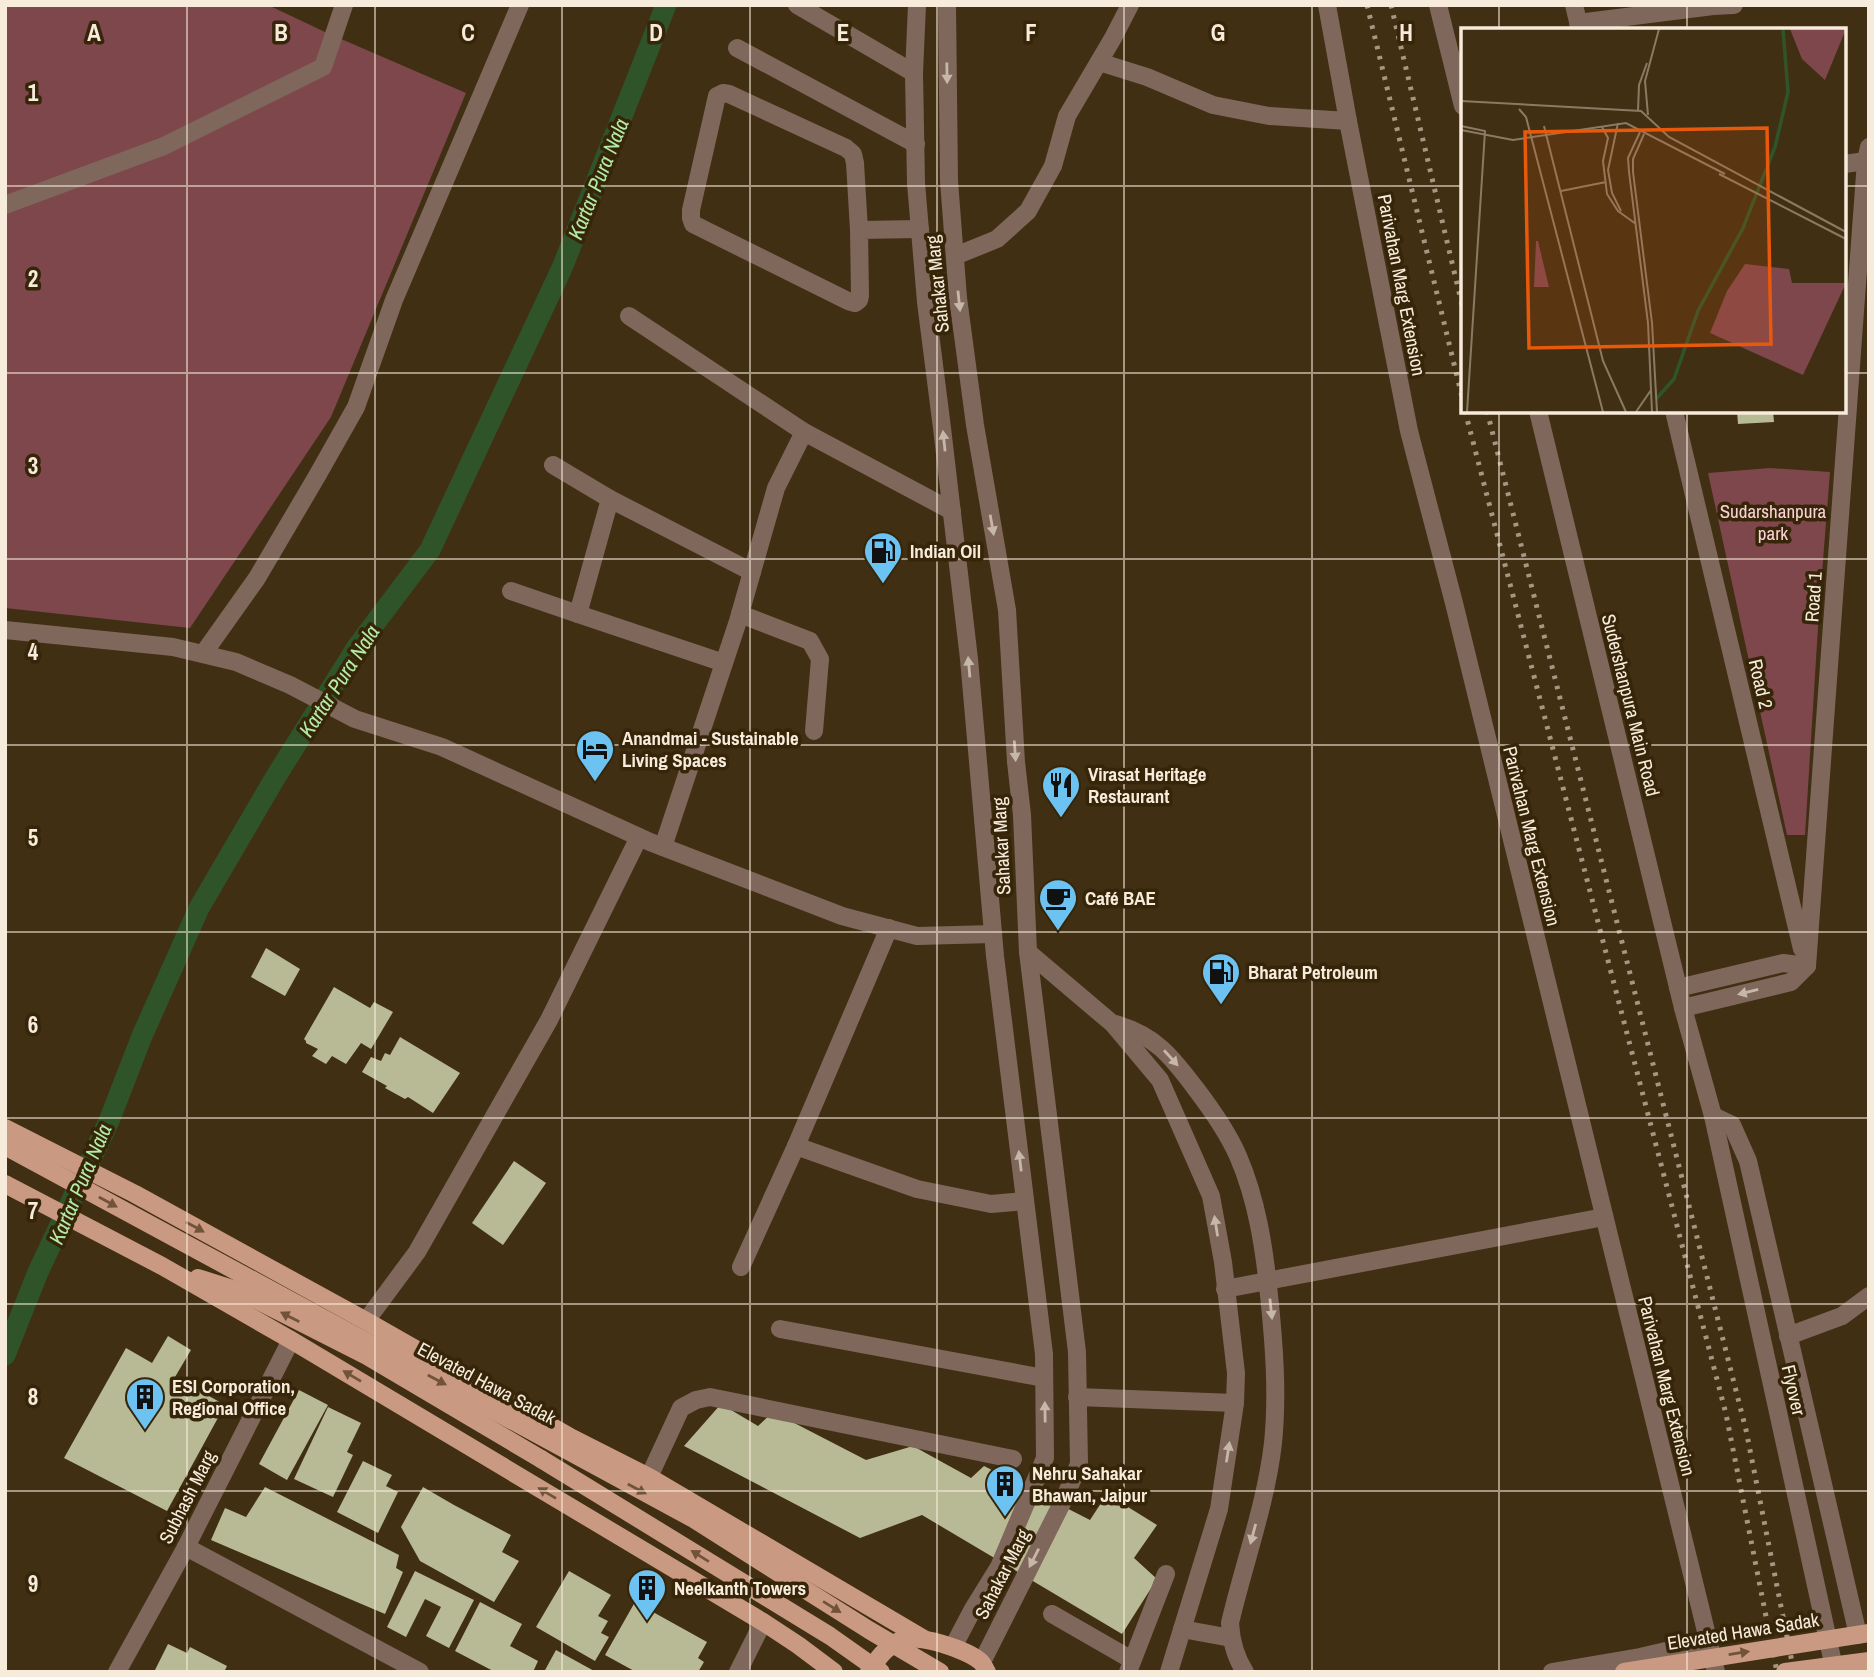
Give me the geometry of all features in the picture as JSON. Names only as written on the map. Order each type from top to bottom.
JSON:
[{"type":"main road","points":[[5,1128],[135,1194],[366,1321],[572,1438],[649,1477],[925,1639],[953,1647],[984,1667]]},
{"type":"main road","name":"Elevated Hawa Sadak","points":[[5,1146],[692,1518],[940,1672]]},
{"type":"main road","points":[[7,1188],[162,1266],[291,1340],[762,1622],[834,1672]]},
{"type":"main road","name":"Elevated Hawa Sadak","points":[[162,1266],[239,1291],[355,1350],[541,1458],[831,1636],[881,1672]]},
{"type":"main road","name":"Elevated Hawa Sadak","points":[[1624,1672],[1863,1634]]},
{"type":"main road","points":[[869,1672],[886,1648],[902,1639],[925,1639]]},
{"type":"main road","points":[[1785,1672],[1869,1661]]},
{"type":"street","points":[[5,205],[164,146],[323,67],[344,5]]},
{"type":"street","points":[[203,654],[257,578],[356,407],[394,300],[520,5]]},
{"type":"street","points":[[797,5],[914,73]]},
{"type":"street","name":"Sahakar Marg","points":[[917,5],[914,73],[916,183],[926,302],[969,659],[993,934],[1044,1354],[1045,1458],[999,1567],[953,1647]]},
{"type":"street","name":"Sahakar Marg","points":[[947,5],[949,181],[958,298],[975,425],[1007,610],[1022,816],[1028,952],[1077,1352],[1079,1464],[984,1667]]},
{"type":"street","points":[[955,256],[997,239],[1028,211],[1052,166],[1067,116],[1130,5]]},
{"type":"street","name":"Parivahan Marg Extension","points":[[1327,5],[1409,431],[1454,603],[1716,1672]]},
{"type":"street","points":[[1438,5],[1461,98]]},
{"type":"street","points":[[1574,5],[1579,27],[1734,5]]},
{"type":"street","points":[[737,48],[916,144]]},
{"type":"street","points":[[1099,62],[1147,77],[1213,105],[1269,116],[1348,121]]},
{"type":"street","points":[[729,94],[846,148],[853,154],[859,230],[860,296],[855,303],[694,223],[691,210],[717,96],[729,94]]},
{"type":"street","points":[[1846,162],[1867,154]]},
{"type":"street","name":"Road 1","points":[[1807,967],[1867,154]]},
{"type":"street","points":[[859,230],[920,229]]},
{"type":"street","points":[[629,316],[804,432],[952,510]]},
{"type":"street","name":"Sudershanpura Main Road","points":[[1538,413],[1678,988],[1713,1116]]},
{"type":"street","name":"Road 2","points":[[1674,413],[1807,967]]},
{"type":"street","points":[[663,847],[740,614],[776,488],[804,432]]},
{"type":"street","points":[[553,465],[610,499],[752,572]]},
{"type":"street","points":[[578,614],[610,499]]},
{"type":"street","points":[[511,591],[724,663]]},
{"type":"street","points":[[740,614],[810,641],[820,659],[814,731]]},
{"type":"street","points":[[5,630],[173,647],[236,662],[290,685],[355,719],[442,747],[639,837],[842,916],[917,936],[993,934]]},
{"type":"street","points":[[366,1321],[418,1252],[549,1020],[639,837]]},
{"type":"street","points":[[741,1267],[889,928]]},
{"type":"street","points":[[1028,952],[1114,1024],[1160,1080],[1211,1196],[1223,1262],[1236,1373],[1235,1403],[1219,1509],[1169,1672]]},
{"type":"street","points":[[1678,988],[1783,963],[1807,967]]},
{"type":"street","points":[[1683,1008],[1791,982],[1807,967]]},
{"type":"street","points":[[1114,1024],[1133,1029],[1166,1051],[1222,1124],[1238,1156],[1257,1214],[1274,1342],[1273,1441],[1266,1485],[1230,1623],[1231,1638],[1245,1672]]},
{"type":"street","points":[[1713,1116],[1732,1125],[1748,1161],[1788,1336],[1863,1634]]},
{"type":"street","name":"Flyover","points":[[1713,1116],[1835,1672]]},
{"type":"street","points":[[796,1146],[917,1189],[991,1204],[1025,1201]]},
{"type":"street","points":[[1225,1289],[1604,1217]]},
{"type":"street","points":[[1788,1336],[1842,1316],[1869,1296]]},
{"type":"street","points":[[780,1329],[1044,1378]]},
{"type":"street","name":"Subhash Marg","points":[[117,1672],[186,1547],[291,1340]]},
{"type":"street","points":[[649,1477],[681,1408],[696,1400],[710,1397],[1013,1459]]},
{"type":"street","points":[[1077,1397],[1235,1403]]},
{"type":"street","points":[[186,1547],[419,1672]]},
{"type":"street","points":[[1052,1614],[1130,1666],[1167,1574]]},
{"type":"street","points":[[738,1672],[762,1622]]},
{"type":"street","points":[[1182,1629],[1231,1638]]},
{"type":"street","points":[[1552,1672],[1640,1657],[1709,1641]]},
{"type":"green space","points":[[5,5],[268,5],[466,93],[331,417],[190,628],[5,608]]},
{"type":"green space","name":"Sudarshanpura park","points":[[1770,468],[1830,472],[1805,835],[1787,835],[1708,473]]},
{"type":"building","points":[[1737,413],[1773,413],[1774,422],[1738,424]]},
{"type":"building","points":[[266,948],[300,969],[285,996],[251,977]]},
{"type":"building","points":[[334,987],[370,1008],[374,1002],[393,1012],[371,1049],[361,1043],[346,1064],[332,1056],[326,1064],[312,1056],[318,1049],[304,1039]]},
{"type":"building","points":[[400,1037],[460,1073],[433,1113],[408,1097],[405,1099],[385,1088],[387,1086],[362,1072],[371,1057],[381,1061],[385,1053],[390,1055]]},
{"type":"building","points":[[514,1161],[546,1183],[503,1245],[472,1223]]},
{"type":"building","name":"ESI Corporation, Regional Office","points":[[168,1336],[191,1350],[175,1377],[225,1405],[167,1511],[64,1458],[126,1348],[152,1363]]},
{"type":"building","points":[[299,1390],[328,1405],[287,1480],[259,1464]]},
{"type":"building","name":"Nehru Sahakar Bhawan, Jaipur","points":[[721,1404],[758,1426],[773,1412],[866,1460],[913,1446],[971,1478],[984,1466],[1090,1520],[1107,1494],[1157,1525],[1134,1558],[1157,1579],[1122,1634],[922,1515],[860,1538],[684,1446]]},
{"type":"building","points":[[328,1407],[361,1423],[347,1452],[353,1455],[333,1497],[294,1479]]},
{"type":"building","points":[[363,1461],[392,1475],[386,1486],[398,1492],[378,1533],[337,1512]]},
{"type":"building","points":[[265,1487],[399,1555],[396,1568],[403,1572],[385,1614],[211,1540],[225,1508],[246,1517]]},
{"type":"building","points":[[423,1487],[511,1535],[502,1552],[519,1561],[494,1602],[420,1561],[401,1527]]},
{"type":"building","points":[[415,1571],[474,1600],[449,1648],[426,1636],[441,1607],[425,1599],[406,1637],[387,1627]]},
{"type":"building","points":[[569,1571],[611,1595],[598,1616],[608,1621],[601,1633],[609,1637],[595,1661],[536,1627]]},
{"type":"building","points":[[480,1602],[522,1624],[510,1646],[538,1661],[533,1672],[495,1672],[455,1651]]},
{"type":"building","name":"Neelkanth Towers","points":[[635,1602],[707,1642],[698,1658],[704,1662],[698,1672],[636,1672],[605,1655]]},
{"type":"building","points":[[168,1644],[187,1653],[190,1647],[227,1666],[224,1672],[154,1672]]},
{"type":"building","points":[[556,1650],[596,1672],[544,1672]]},
{"type":"waterway","name":"Kartar Pura Nala","points":[[5,1355],[38,1272],[109,1121],[142,1036],[199,908],[275,778],[357,647],[430,550],[562,268],[666,5]]},
{"type":"railway","points":[[1367,5],[1461,393]]},
{"type":"railway","points":[[1391,5],[1461,301]]},
{"type":"railway","points":[[1466,413],[1726,1414],[1777,1672]]},
{"type":"railway","points":[[1488,413],[1746,1430],[1794,1672]]},
{"type":"place","name":"Indian Oil","points":[[883,585]]},
{"type":"place","name":"Anandmai - Sustainable Living Spaces","points":[[595,783]]},
{"type":"place","name":"Virasat Heritage Restaurant","points":[[1061,819]]},
{"type":"place","name":"Café BAE","points":[[1058,932]]},
{"type":"place","name":"Bharat Petroleum","points":[[1221,1006]]},
{"type":"place","name":"ESI Corporation, Regional Office","points":[[145,1431]]},
{"type":"place","name":"Nehru Sahakar Bhawan, Jaipur","points":[[1005,1518]]},
{"type":"place","name":"Neelkanth Towers","points":[[647,1622]]}]
